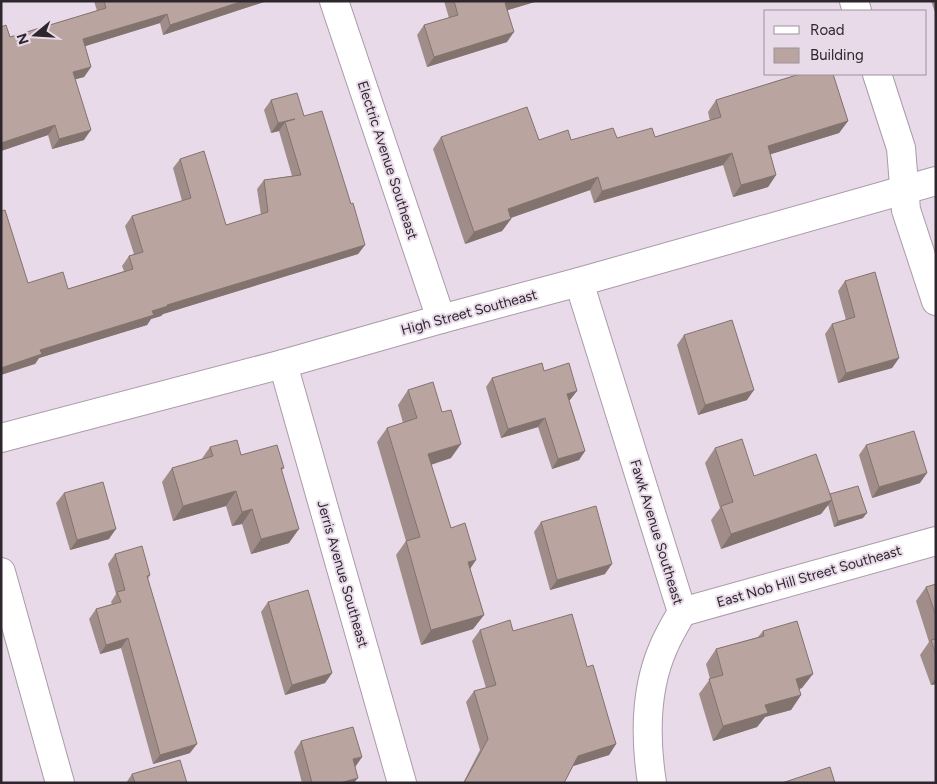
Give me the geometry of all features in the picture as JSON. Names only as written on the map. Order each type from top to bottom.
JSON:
[{"type":"street","name":"Electric Avenue Southeast","points":[[334,1],[441,319]]},
{"type":"street","points":[[877,75],[901,148],[904,190],[909,221],[936,301]]},
{"type":"street","name":"High Street Southeast","points":[[1,438],[283,364],[936,182]]},
{"type":"street","name":"Fawk Avenue Southeast","points":[[579,282],[682,612],[663,646],[652,680],[647,717],[648,761],[652,783]]},
{"type":"street","name":"Jerris Avenue Southeast","points":[[283,364],[402,783]]},
{"type":"street","name":"East Nob Hill Street Southeast","points":[[682,612],[936,541]]},
{"type":"street","points":[[1,572],[60,783]]},
{"type":"building","points":[[104,1],[243,1],[170,25],[167,14],[83,39],[91,67],[73,72],[91,130],[59,139],[55,125],[1,143],[1,27],[6,25],[10,37],[106,8]]},
{"type":"building","points":[[454,1],[511,1],[505,3],[514,32],[434,57],[424,25],[458,15]]},
{"type":"building","points":[[797,75],[833,75],[848,121],[768,146],[776,175],[741,185],[732,153],[602,191],[598,177],[508,209],[511,219],[474,232],[441,137],[527,107],[539,140],[568,130],[571,140],[613,128],[617,138],[652,128],[655,137],[721,117],[716,100]]},
{"type":"building","points":[[297,93],[304,116],[322,111],[365,245],[167,305],[152,311],[154,315],[40,350],[42,354],[1,368],[1,211],[5,210],[28,283],[63,272],[68,289],[133,269],[129,256],[143,252],[132,216],[191,198],[180,159],[204,151],[226,225],[268,212],[264,180],[301,175],[285,122],[295,119],[278,123],[271,100]]},
{"type":"building","points":[[875,272],[899,358],[846,373],[832,324],[855,317],[845,281]]},
{"type":"building","points":[[732,320],[754,390],[705,405],[684,335]]},
{"type":"building","points":[[542,363],[544,371],[569,363],[577,391],[567,394],[585,451],[558,459],[545,418],[508,429],[492,378]]},
{"type":"building","points":[[433,382],[442,412],[451,410],[461,444],[428,454],[451,528],[465,523],[476,560],[468,562],[484,615],[431,630],[406,541],[420,537],[387,428],[417,418],[408,390]]},
{"type":"building","points":[[914,431],[927,473],[879,487],[866,445]]},
{"type":"building","points":[[742,439],[754,476],[816,454],[832,500],[731,534],[721,506],[733,502],[715,448]]},
{"type":"building","points":[[237,440],[241,455],[277,445],[284,468],[281,468],[299,529],[261,539],[252,509],[242,512],[236,491],[183,506],[172,468],[213,456],[210,447]]},
{"type":"building","points":[[103,482],[116,529],[77,540],[64,493]]},
{"type":"building","points":[[858,486],[867,513],[838,521],[830,494]]},
{"type":"building","points":[[596,506],[612,564],[557,580],[541,522]]},
{"type":"building","points":[[142,546],[150,575],[147,576],[197,744],[160,755],[128,638],[106,645],[96,609],[121,602],[117,592],[125,590],[115,554]]},
{"type":"building","points":[[936,584],[936,616],[926,587]]},
{"type":"building","points":[[308,590],[332,673],[292,685],[268,602]]},
{"type":"building","points":[[572,614],[587,667],[593,665],[616,744],[578,756],[564,783],[464,783],[488,739],[474,691],[496,685],[480,630],[510,620],[513,631]]},
{"type":"building","points":[[797,621],[813,674],[796,679],[801,695],[765,705],[768,713],[723,726],[709,679],[723,675],[716,649],[764,636],[763,631]]},
{"type":"building","points":[[936,639],[936,655],[931,640]]},
{"type":"building","points":[[353,727],[362,757],[353,759],[358,778],[340,783],[312,783],[301,741]]},
{"type":"building","points":[[180,760],[187,783],[135,783],[132,774]]},
{"type":"building","points":[[830,767],[835,783],[782,783]]}]
